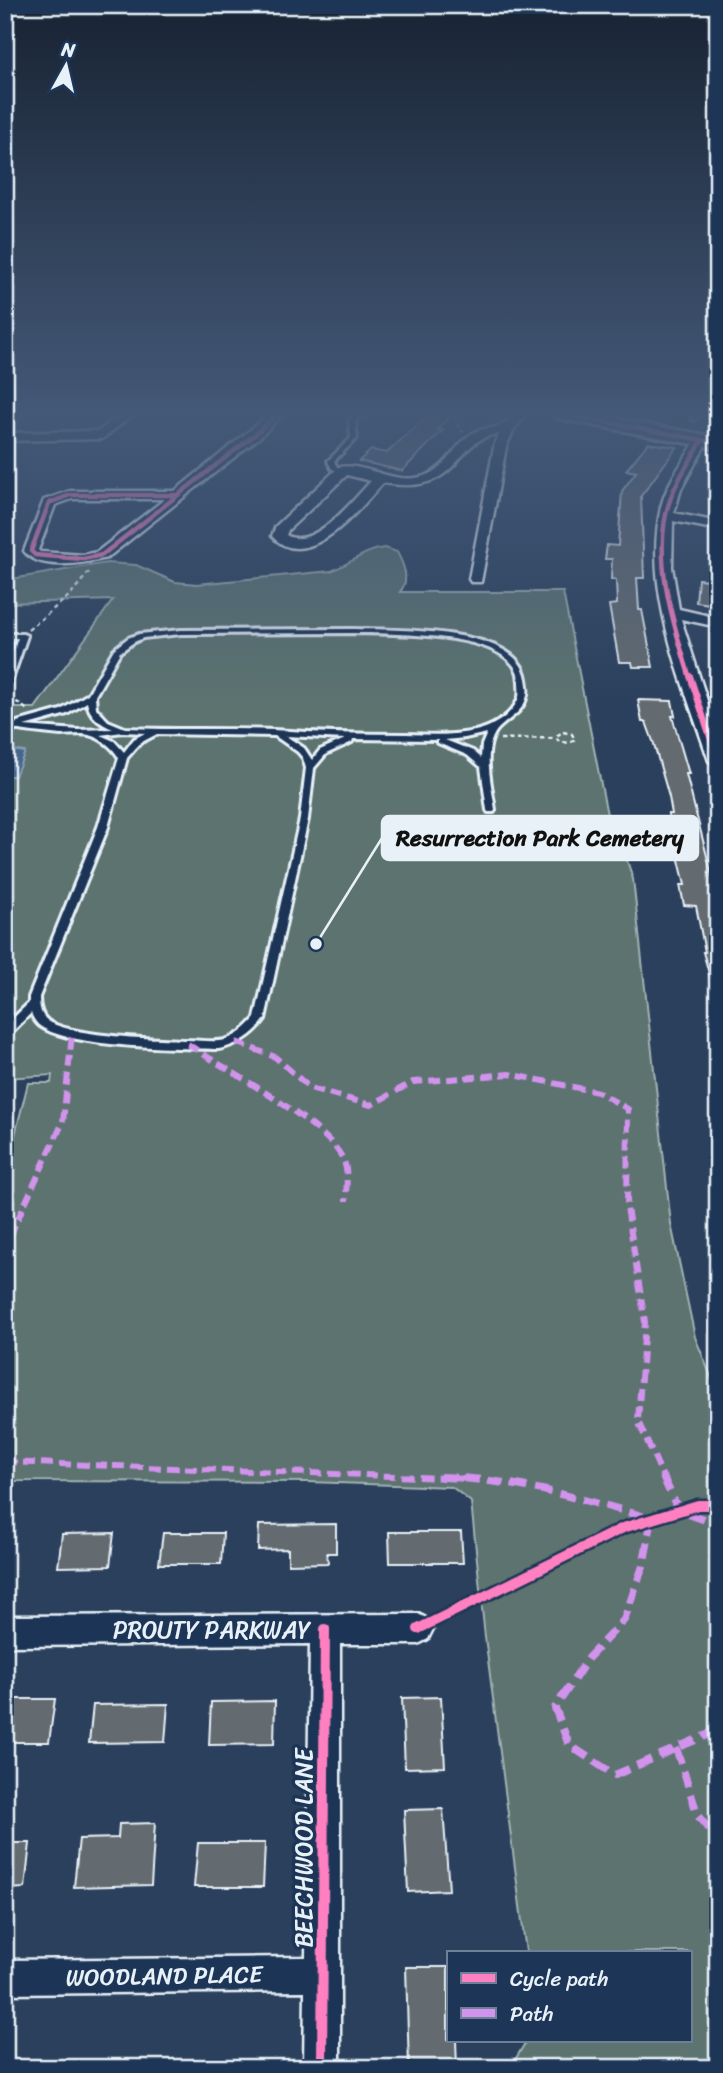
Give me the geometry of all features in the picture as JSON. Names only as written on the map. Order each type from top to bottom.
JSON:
[{"type":"street","points":[[47,510],[31,547],[32,552],[46,558],[98,556],[160,510]]},
{"type":"street","points":[[302,510],[281,529],[278,534],[280,538],[300,544],[317,540],[348,510]]},
{"type":"street","points":[[476,579],[489,510]]},
{"type":"street","points":[[667,510],[664,573],[671,612],[717,757]]},
{"type":"street","points":[[666,515],[718,526]]},
{"type":"street","points":[[671,612],[718,623]]},
{"type":"street","name":"BEECHWOOD LANE","points":[[322,2068],[325,1629]]},
{"type":"street","name":"PROUTY PARKWAY","points":[[5,1632],[418,1629]]},
{"type":"street","name":"WOODLAND PLACE","points":[[5,1977],[323,1974]]},
{"type":"lane","points":[[181,632],[459,636],[487,644],[508,656],[519,667],[525,682],[522,700],[509,717],[496,726],[466,735],[429,738],[124,730],[91,734],[43,732],[5,724],[42,720],[74,708],[91,696],[117,651],[142,636],[181,632]]},
{"type":"lane","points":[[5,636],[23,636],[5,688]]},
{"type":"lane","points":[[91,696],[92,709],[123,758]]},
{"type":"lane","points":[[491,810],[484,752],[496,726]]},
{"type":"lane","points":[[5,1032],[33,1006],[39,982],[103,827],[123,758],[137,741],[157,732]]},
{"type":"lane","points":[[273,733],[286,738],[301,750],[310,768]]},
{"type":"lane","points":[[33,1006],[38,1020],[49,1027],[72,1034],[219,1045],[236,1042],[248,1034],[260,1019],[266,998],[304,819],[310,768],[316,758],[332,746],[359,738]]},
{"type":"lane","points":[[429,738],[452,744],[470,753],[485,767]]},
{"type":"path","points":[[23,636],[35,621],[69,596],[98,556]]},
{"type":"path","points":[[5,694],[42,720]]},
{"type":"path","points":[[488,739],[556,738],[566,743],[575,738],[563,732],[556,738]]},
{"type":"green space","points":[[385,548],[397,552],[405,577],[400,592],[563,592],[611,835],[621,842],[633,879],[671,1224],[695,1337],[718,1394],[718,2068],[510,2068],[526,2042],[692,2042],[692,1951],[526,1951],[485,1637],[471,1502],[452,1487],[308,1482],[5,1481],[5,1175],[28,1083],[51,1083],[52,1075],[5,1078],[5,708],[35,708],[113,600],[5,603],[5,580],[107,563],[136,565],[175,582],[197,584],[331,571],[370,551]]},
{"type":"water","points":[[5,749],[25,752],[15,776],[5,776]]},
{"type":"building","points":[[621,510],[642,510],[644,578],[637,578],[639,610],[642,610],[653,667],[633,667],[632,662],[619,662],[609,605],[617,604],[616,580],[611,579],[612,559],[605,559],[607,545],[618,546]]},
{"type":"building","points":[[698,579],[718,581],[718,599],[711,598],[710,604],[696,602]]},
{"type":"building","points":[[638,700],[672,701],[675,716],[672,716],[689,774],[686,774],[718,899],[718,991],[714,991],[703,952],[696,906],[684,905],[680,885],[685,885],[668,814],[672,814],[669,797],[654,744],[646,722],[642,722]]},
{"type":"building","points":[[336,1524],[336,1553],[327,1553],[328,1563],[288,1564],[288,1549],[258,1550],[259,1525]]},
{"type":"building","points":[[389,1532],[461,1532],[463,1563],[390,1563]]},
{"type":"building","points":[[114,1533],[110,1566],[58,1567],[62,1534]]},
{"type":"building","points":[[163,1533],[223,1533],[221,1564],[159,1564]]},
{"type":"building","points":[[441,1697],[445,1767],[405,1768],[402,1698]]},
{"type":"building","points":[[5,1699],[55,1699],[49,1742],[5,1742]]},
{"type":"building","points":[[275,1701],[274,1744],[209,1745],[211,1702]]},
{"type":"building","points":[[168,1704],[165,1742],[89,1743],[93,1705]]},
{"type":"building","points":[[443,1809],[449,1890],[408,1892],[404,1810]]},
{"type":"building","points":[[155,1823],[151,1885],[74,1887],[79,1839],[118,1838],[119,1824]]},
{"type":"building","points":[[5,1843],[30,1843],[25,1888],[5,1889]]},
{"type":"building","points":[[198,1843],[265,1843],[263,1887],[194,1887]]},
{"type":"building","points":[[406,1967],[447,1967],[447,2042],[456,2042],[457,2068],[409,2068]]},
{"type":"marked path","points":[[5,1253],[14,1227],[63,1122],[72,1034]]},
{"type":"marked path","points":[[236,1042],[275,1057],[310,1088],[371,1105],[413,1082],[509,1074],[598,1092],[628,1109],[627,1207],[645,1322],[638,1421],[679,1511],[718,1524]]},
{"type":"marked path","points":[[188,1044],[294,1113],[331,1143],[346,1167],[346,1201]]},
{"type":"marked path","points":[[5,1462],[471,1478],[570,1495],[652,1519],[643,1566],[624,1620],[588,1658],[555,1708],[569,1745],[615,1775],[718,1730]]},
{"type":"marked path","points":[[676,1748],[698,1816],[707,1827],[718,1830]]},
{"type":"cycle path","points":[[46,510],[31,551],[46,558],[83,559],[102,555],[160,510]]},
{"type":"cycle path","points":[[667,510],[664,535],[669,600],[687,669],[718,761]]},
{"type":"cycle path","points":[[418,1629],[623,1528],[698,1505],[718,1505]]},
{"type":"cycle path","points":[[322,2068],[325,1629]]},
{"type":"place","name":"Resurrection Park Cemetery","points":[[316,944]]}]
